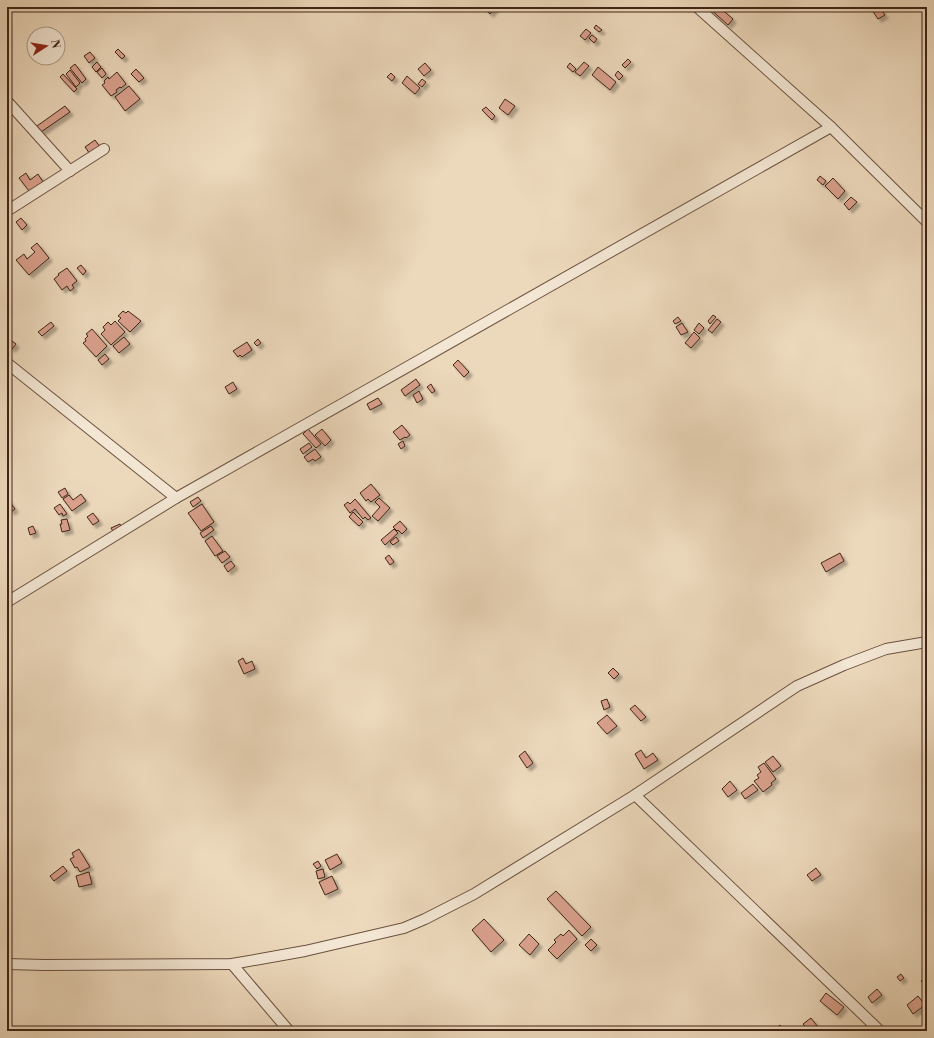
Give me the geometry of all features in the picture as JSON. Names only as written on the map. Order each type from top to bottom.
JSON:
[{"type":"street","points":[[697,7],[831,127],[927,222]]},
{"type":"street","points":[[7,101],[70,171]]},
{"type":"street","points":[[7,602],[176,498],[831,127]]},
{"type":"street","points":[[7,211],[104,149]]},
{"type":"street","points":[[7,363],[176,498]]},
{"type":"street","points":[[7,964],[232,964],[305,951],[404,928],[474,894],[635,795],[797,686],[844,665],[886,649],[927,642]]},
{"type":"street","points":[[635,795],[880,1031]]},
{"type":"street","points":[[232,964],[289,1031]]},
{"type":"building","points":[[483,7],[496,7],[490,14]]},
{"type":"building","points":[[708,7],[719,7],[733,19],[728,25]]},
{"type":"building","points":[[870,7],[879,7],[885,15],[878,19]]},
{"type":"building","points":[[596,25],[602,30],[599,32],[594,28]]},
{"type":"building","points":[[586,29],[591,33],[585,40],[580,36]]},
{"type":"building","points":[[592,35],[597,39],[594,43],[589,38]]},
{"type":"building","points":[[118,49],[125,56],[122,59],[115,52]]},
{"type":"building","points":[[90,52],[95,58],[89,63],[84,56]]},
{"type":"building","points":[[628,59],[631,62],[625,68],[622,65]]},
{"type":"building","points":[[97,62],[101,67],[96,72],[92,67]]},
{"type":"building","points":[[584,62],[589,66],[580,76],[575,72]]},
{"type":"building","points":[[425,63],[431,70],[424,76],[418,69]]},
{"type":"building","points":[[570,63],[576,69],[573,72],[567,67]]},
{"type":"building","points":[[75,64],[86,79],[82,83],[70,68]]},
{"type":"building","points":[[598,67],[616,82],[610,90],[592,75]]},
{"type":"building","points":[[102,68],[106,74],[102,78],[97,72]]},
{"type":"building","points":[[136,69],[144,78],[139,82],[131,74]]},
{"type":"building","points":[[70,70],[80,83],[76,87],[66,74]]},
{"type":"building","points":[[618,71],[623,76],[619,80],[615,75]]},
{"type":"building","points":[[117,72],[126,84],[116,90],[117,92],[111,96],[102,85],[108,77],[109,79]]},
{"type":"building","points":[[391,73],[395,77],[392,81],[387,77]]},
{"type":"building","points":[[63,74],[77,89],[74,92],[60,77]]},
{"type":"building","points":[[407,76],[420,88],[415,94],[402,83]]},
{"type":"building","points":[[422,79],[426,82],[422,87],[418,84]]},
{"type":"building","points":[[129,86],[140,99],[125,111],[115,97]]},
{"type":"building","points":[[505,99],[515,106],[508,115],[499,108]]},
{"type":"building","points":[[65,106],[70,112],[41,132],[37,126]]},
{"type":"building","points":[[486,107],[495,116],[492,120],[482,110]]},
{"type":"building","points":[[95,140],[100,147],[90,154],[85,147]]},
{"type":"building","points":[[26,173],[30,180],[38,174],[43,182],[29,191],[19,178]]},
{"type":"building","points":[[820,176],[826,181],[823,185],[817,180]]},
{"type":"building","points":[[833,178],[845,191],[838,199],[825,186]]},
{"type":"building","points":[[851,197],[857,202],[849,210],[844,204]]},
{"type":"building","points":[[21,218],[27,225],[22,230],[16,222]]},
{"type":"building","points":[[37,243],[49,258],[29,275],[16,260],[24,254],[27,259],[35,252],[31,248]]},
{"type":"building","points":[[81,265],[86,271],[83,275],[77,268]]},
{"type":"building","points":[[67,268],[77,281],[72,285],[74,288],[70,291],[67,286],[62,290],[54,279],[59,275],[58,274]]},
{"type":"building","points":[[123,311],[126,313],[128,311],[141,321],[130,332],[118,321],[121,318],[118,316]]},
{"type":"building","points":[[713,315],[716,317],[710,324],[708,321]]},
{"type":"building","points":[[678,317],[681,321],[675,324],[673,321]]},
{"type":"building","points":[[717,319],[721,322],[712,333],[708,330]]},
{"type":"building","points":[[115,321],[125,332],[111,345],[101,334],[105,330],[103,327],[108,322],[111,325]]},
{"type":"building","points":[[51,322],[54,326],[42,336],[38,332]]},
{"type":"building","points":[[682,323],[688,332],[681,335],[676,327]]},
{"type":"building","points":[[699,323],[704,328],[699,334],[694,330]]},
{"type":"building","points":[[92,329],[107,346],[96,357],[83,343],[86,341],[85,339],[88,336],[86,334]]},
{"type":"building","points":[[694,332],[700,338],[691,348],[685,343]]},
{"type":"building","points":[[124,337],[130,344],[119,353],[113,346]]},
{"type":"building","points":[[8,338],[16,344],[12,349],[7,345]]},
{"type":"building","points":[[258,339],[261,343],[257,346],[254,343]]},
{"type":"building","points":[[247,342],[252,350],[242,357],[240,355],[238,357],[233,351]]},
{"type":"building","points":[[105,354],[109,359],[102,365],[98,360]]},
{"type":"building","points":[[458,360],[469,372],[464,377],[453,365]]},
{"type":"building","points":[[416,379],[420,385],[405,396],[401,390]]},
{"type":"building","points":[[233,382],[237,389],[229,394],[225,387]]},
{"type":"building","points":[[431,384],[435,391],[432,393],[427,387]]},
{"type":"building","points":[[419,391],[423,399],[417,403],[413,395]]},
{"type":"building","points":[[378,398],[382,404],[370,410],[367,404]]},
{"type":"building","points":[[402,425],[410,435],[400,440],[393,432]]},
{"type":"building","points":[[308,429],[321,444],[316,448],[303,434]]},
{"type":"building","points":[[322,429],[331,440],[325,446],[315,435]]},
{"type":"building","points":[[403,441],[405,446],[401,449],[398,444]]},
{"type":"building","points":[[309,443],[312,447],[303,454],[300,449]]},
{"type":"building","points":[[315,449],[321,457],[315,461],[313,459],[308,462],[304,457]]},
{"type":"building","points":[[371,484],[380,495],[371,502],[368,499],[366,501],[360,493]]},
{"type":"building","points":[[65,488],[68,494],[62,498],[58,492]]},
{"type":"building","points":[[81,494],[86,501],[72,511],[63,499],[69,495],[73,500]]},
{"type":"building","points":[[198,497],[201,501],[193,507],[190,502]]},
{"type":"building","points":[[7,498],[15,509],[11,512],[7,506]]},
{"type":"building","points":[[379,498],[390,508],[378,521],[372,516],[380,507],[375,502]]},
{"type":"building","points":[[355,499],[371,518],[368,520],[365,517],[363,519],[355,509],[350,513],[344,505],[348,502],[350,504]]},
{"type":"building","points":[[60,504],[67,514],[63,516],[62,513],[59,515],[54,508]]},
{"type":"building","points":[[202,504],[214,522],[201,531],[188,513]]},
{"type":"building","points":[[353,512],[363,522],[359,526],[349,517]]},
{"type":"building","points":[[93,513],[99,521],[93,525],[87,517]]},
{"type":"building","points":[[67,519],[70,530],[62,532],[60,524],[62,524],[61,520]]},
{"type":"building","points":[[400,521],[407,529],[402,534],[393,527]]},
{"type":"building","points":[[120,524],[122,529],[114,533],[111,528]]},
{"type":"building","points":[[33,526],[36,533],[30,535],[28,528]]},
{"type":"building","points":[[211,526],[214,530],[203,538],[200,533]]},
{"type":"building","points":[[394,529],[398,533],[385,545],[381,540]]},
{"type":"building","points":[[212,536],[223,551],[215,556],[205,541]]},
{"type":"building","points":[[396,537],[399,541],[393,545],[390,542]]},
{"type":"building","points":[[225,551],[230,557],[222,563],[217,556]]},
{"type":"building","points":[[840,553],[844,561],[826,572],[821,563]]},
{"type":"building","points":[[389,555],[394,562],[390,565],[385,558]]},
{"type":"building","points":[[231,561],[235,566],[228,572],[224,566]]},
{"type":"building","points":[[243,658],[246,664],[252,661],[255,669],[244,674],[238,661]]},
{"type":"building","points":[[613,668],[619,674],[614,679],[608,673]]},
{"type":"building","points":[[607,699],[610,707],[604,710],[601,701]]},
{"type":"building","points":[[635,705],[646,717],[641,721],[630,709]]},
{"type":"building","points":[[607,715],[617,726],[607,734],[597,723]]},
{"type":"building","points":[[641,750],[646,758],[653,753],[658,760],[644,769],[635,754]]},
{"type":"building","points":[[525,751],[533,763],[527,768],[519,756]]},
{"type":"building","points":[[773,756],[781,766],[773,772],[765,762]]},
{"type":"building","points":[[764,763],[776,779],[771,783],[772,785],[763,792],[754,781],[759,778],[757,775],[761,772],[758,767]]},
{"type":"building","points":[[730,781],[737,790],[728,797],[722,789]]},
{"type":"building","points":[[753,784],[758,790],[745,799],[741,793]]},
{"type":"building","points":[[79,849],[90,867],[80,872],[77,867],[75,868],[70,859],[74,857],[72,853]]},
{"type":"building","points":[[337,854],[342,863],[330,870],[325,860]]},
{"type":"building","points":[[318,861],[321,866],[317,869],[313,864]]},
{"type":"building","points":[[63,866],[67,871],[54,881],[50,876]]},
{"type":"building","points":[[816,868],[821,875],[812,881],[807,875]]},
{"type":"building","points":[[323,869],[325,877],[318,879],[316,871]]},
{"type":"building","points":[[89,872],[92,884],[79,887],[76,876]]},
{"type":"building","points":[[332,876],[338,889],[325,895],[319,882]]},
{"type":"building","points":[[556,891],[591,927],[582,936],[547,899]]},
{"type":"building","points":[[484,919],[504,940],[491,952],[472,930]]},
{"type":"building","points":[[569,930],[577,939],[557,959],[548,950],[556,942],[554,940],[561,934],[563,936]]},
{"type":"building","points":[[529,934],[539,944],[530,955],[519,945]]},
{"type":"building","points":[[591,939],[597,945],[591,951],[585,945]]},
{"type":"building","points":[[901,974],[904,978],[900,981],[897,977]]},
{"type":"building","points":[[927,976],[927,988],[921,981]]},
{"type":"building","points":[[877,989],[882,995],[872,1003],[868,997]]},
{"type":"building","points":[[826,993],[844,1007],[837,1015],[820,1001]]},
{"type":"building","points":[[918,996],[925,1005],[913,1014],[907,1005]]},
{"type":"building","points":[[811,1018],[818,1027],[813,1031],[809,1031],[803,1024]]},
{"type":"building","points":[[780,1025],[786,1031],[773,1031]]}]
